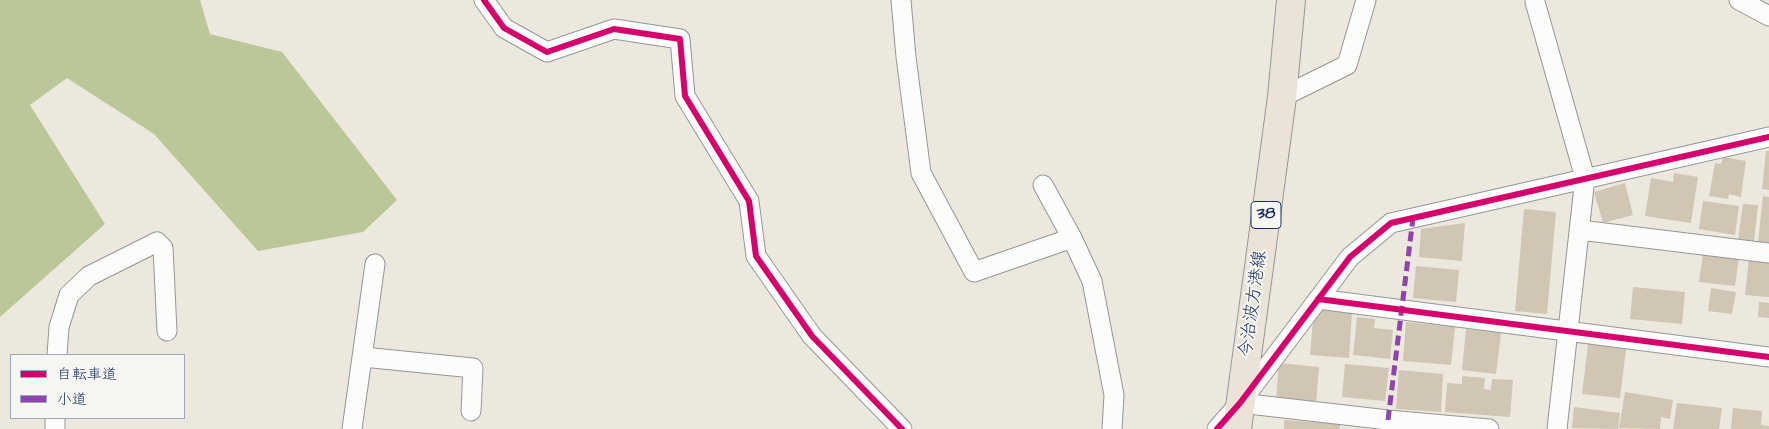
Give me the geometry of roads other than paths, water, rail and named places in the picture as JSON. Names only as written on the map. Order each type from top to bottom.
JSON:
[{"type":"main road","name":"今治波方港線","points":[[1238,416],[1282,98],[1291,0]]},
{"type":"street","points":[[484,0],[504,28],[548,52],[614,29],[680,39],[685,96],[750,201],[756,256],[812,336],[902,429]]},
{"type":"street","points":[[901,0],[906,57],[921,173],[974,272],[1072,238]]},
{"type":"street","points":[[1282,98],[1347,65],[1366,0]]},
{"type":"street","points":[[1739,0],[1769,16]]},
{"type":"street","points":[[1535,2],[1585,178],[1557,429]]},
{"type":"street","points":[[1216,429],[1238,416],[1350,256],[1391,223],[1769,137]]},
{"type":"street","points":[[1043,185],[1072,238],[1092,281],[1114,395],[1112,429]]},
{"type":"street","points":[[1580,230],[1769,253]]},
{"type":"street","points":[[57,354],[59,328],[69,295],[89,276],[157,242],[163,248],[167,331]]},
{"type":"street","points":[[352,429],[375,264]]},
{"type":"street","points":[[1318,300],[1769,357]]},
{"type":"street","points":[[363,357],[473,368],[471,411]]},
{"type":"street","points":[[1238,416],[1388,420],[1489,429]]}]
